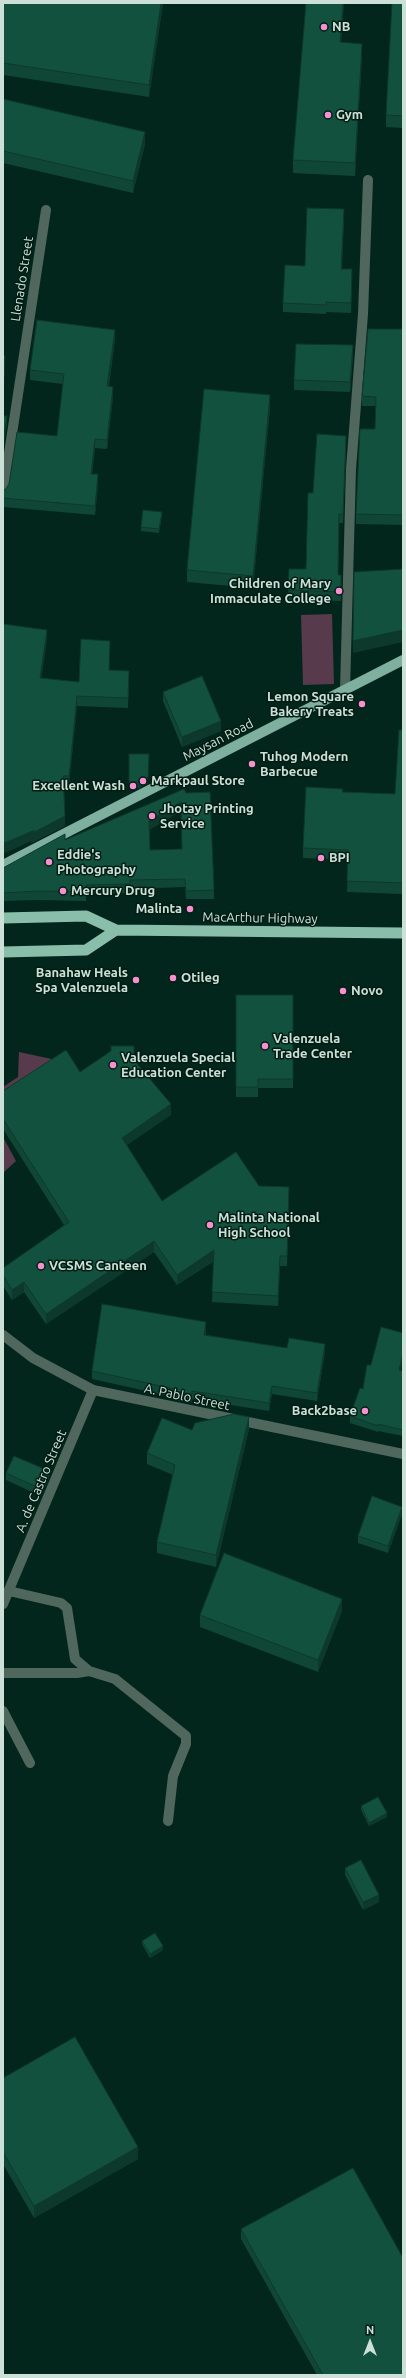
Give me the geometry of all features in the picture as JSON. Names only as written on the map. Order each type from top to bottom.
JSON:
[{"type":"highway","name":"MacArthur Highway","points":[[3,918],[86,916],[116,930],[403,933]]},
{"type":"highway","points":[[3,952],[86,950],[116,930]]},
{"type":"main road","name":"Maysan Road","points":[[3,865],[403,660]]},
{"type":"street","points":[[345,690],[351,469],[363,306],[368,180]]},
{"type":"street","name":"Llenado Street","points":[[3,493],[46,210]]},
{"type":"street","name":"A. Pablo Street","points":[[3,1335],[33,1358],[93,1390],[403,1454]]},
{"type":"street","name":"A. de Castro Street","points":[[3,1604],[93,1390]]},
{"type":"street","points":[[9,1591],[61,1603],[67,1608],[76,1659],[89,1671],[115,1679],[186,1736],[186,1744],[173,1776],[168,1822]]},
{"type":"street","points":[[3,1673],[77,1673],[89,1671]]},
{"type":"street","points":[[3,1711],[30,1763]]},
{"type":"shaded area","points":[[332,614],[334,684],[303,685],[301,615]]},
{"type":"shaded area","points":[[19,1052],[61,1061],[3,1099],[3,1087],[18,1077]]},
{"type":"shaded area","points":[[3,1137],[16,1161],[3,1173]]},
{"type":"building","points":[[3,3],[161,3],[149,85],[3,63]]},
{"type":"building","name":"Gym","points":[[306,3],[343,3],[340,42],[362,44],[355,163],[293,160]]},
{"type":"building","points":[[392,3],[403,3],[403,116],[386,115]]},
{"type":"building","points":[[3,99],[145,132],[133,181],[3,151]]},
{"type":"building","points":[[307,208],[344,209],[341,269],[352,269],[351,303],[326,302],[326,305],[283,303],[285,265],[305,266]]},
{"type":"building","points":[[37,320],[115,330],[107,386],[113,387],[107,440],[95,439],[91,474],[98,474],[95,506],[3,498],[3,489],[5,490],[9,484],[17,432],[57,436],[64,374],[30,370]]},
{"type":"building","points":[[368,329],[403,329],[403,515],[356,514],[360,429],[375,429],[376,397],[362,396]]},
{"type":"building","points":[[296,344],[353,345],[350,382],[294,380]]},
{"type":"building","points":[[3,355],[5,356],[4,376],[3,376]]},
{"type":"building","points":[[204,389],[270,395],[253,576],[187,570]]},
{"type":"building","points":[[3,416],[7,416],[3,440]]},
{"type":"building","points":[[317,434],[346,436],[343,514],[339,514],[338,575],[341,575],[341,592],[288,590],[289,569],[306,569],[308,493],[313,493]]},
{"type":"building","points":[[143,510],[162,512],[159,529],[141,527]]},
{"type":"building","points":[[403,569],[403,630],[353,641],[354,572]]},
{"type":"building","points":[[3,624],[47,630],[40,678],[79,682],[81,639],[110,641],[109,670],[129,671],[128,698],[77,696],[69,776],[63,776],[65,816],[31,834],[35,830],[3,843]]},
{"type":"building","points":[[202,676],[221,721],[182,737],[163,692]]},
{"type":"building","points":[[399,730],[403,730],[403,883],[347,881],[348,850],[303,848],[306,787],[343,789],[342,792],[395,794]]},
{"type":"building","points":[[129,754],[149,754],[148,777],[139,782],[129,782]]},
{"type":"building","points":[[184,789],[186,793],[210,792],[214,890],[186,891],[185,879],[130,880],[130,884],[86,885],[86,892],[38,891],[3,893],[3,868],[65,834],[65,840]],"holes":[[[181,802],[182,849],[150,850],[149,821]]]},
{"type":"building","name":"Valenzuela Trade Center","points":[[236,995],[293,995],[293,1079],[258,1079],[258,1087],[236,1087]]},
{"type":"building","points":[[111,1046],[134,1046],[134,1060],[171,1104],[122,1138],[162,1201],[236,1152],[259,1186],[289,1187],[287,1256],[280,1256],[278,1296],[212,1292],[214,1250],[177,1275],[154,1241],[46,1314],[24,1282],[12,1290],[3,1275],[3,1268],[69,1222],[3,1119],[3,1091],[66,1050],[80,1072],[111,1051]]},
{"type":"building","points":[[102,1304],[206,1322],[204,1335],[287,1348],[289,1338],[325,1344],[317,1393],[272,1386],[269,1403],[192,1391],[192,1394],[174,1391],[175,1389],[92,1371]]},
{"type":"building","points":[[381,1327],[403,1333],[403,1353],[399,1370],[403,1371],[403,1430],[378,1424],[378,1426],[350,1416],[360,1388],[363,1389],[367,1365],[371,1365]]},
{"type":"building","points":[[234,1414],[249,1417],[216,1555],[157,1542],[175,1465],[147,1453],[162,1418],[192,1430],[195,1423]]},
{"type":"building","points":[[14,1456],[49,1471],[41,1489],[6,1473]]},
{"type":"building","points":[[372,1496],[402,1507],[388,1546],[358,1536]]},
{"type":"building","points":[[224,1553],[342,1599],[318,1660],[200,1615]]},
{"type":"building","points":[[378,1797],[387,1813],[369,1823],[361,1806]]},
{"type":"building","points":[[361,1860],[379,1895],[363,1902],[345,1868]]},
{"type":"building","points":[[155,1933],[163,1946],[150,1954],[142,1941]]},
{"type":"building","points":[[75,2037],[138,2147],[34,2206],[3,2152],[3,2078]]},
{"type":"building","points":[[353,2168],[403,2258],[403,2375],[323,2375],[241,2229]]},
{"type":"place","name":"NB","points":[[324,27]]},
{"type":"place","name":"Gym","points":[[328,115]]},
{"type":"place","name":"Children of Mary Immaculate College","points":[[339,591]]},
{"type":"place","name":"Lemon Square Bakery Treats","points":[[362,704]]},
{"type":"place","name":"Tuhog Modern Barbecue","points":[[252,764]]},
{"type":"place","name":"Markpaul Store","points":[[143,781]]},
{"type":"place","name":"Excellent Wash","points":[[133,786]]},
{"type":"place","name":"Jhotay Printing Service","points":[[152,816]]},
{"type":"place","name":"BPI","points":[[321,858]]},
{"type":"place","name":"Eddie's Photography","points":[[49,862]]},
{"type":"place","name":"Mercury Drug","points":[[63,891]]},
{"type":"place","name":"Malinta","points":[[190,909]]},
{"type":"place","name":"Otileg","points":[[173,978]]},
{"type":"place","name":"Banahaw Heals Spa Valenzuela","points":[[136,980]]},
{"type":"place","name":"Novo","points":[[343,991]]},
{"type":"place","name":"Valenzuela Trade Center","points":[[265,1046]]},
{"type":"place","name":"Valenzuela Special Education Center","points":[[113,1065]]},
{"type":"place","name":"Malinta National High School","points":[[210,1225]]},
{"type":"place","name":"VCSMS Canteen","points":[[41,1266]]},
{"type":"place","name":"Back2base","points":[[365,1411]]}]
